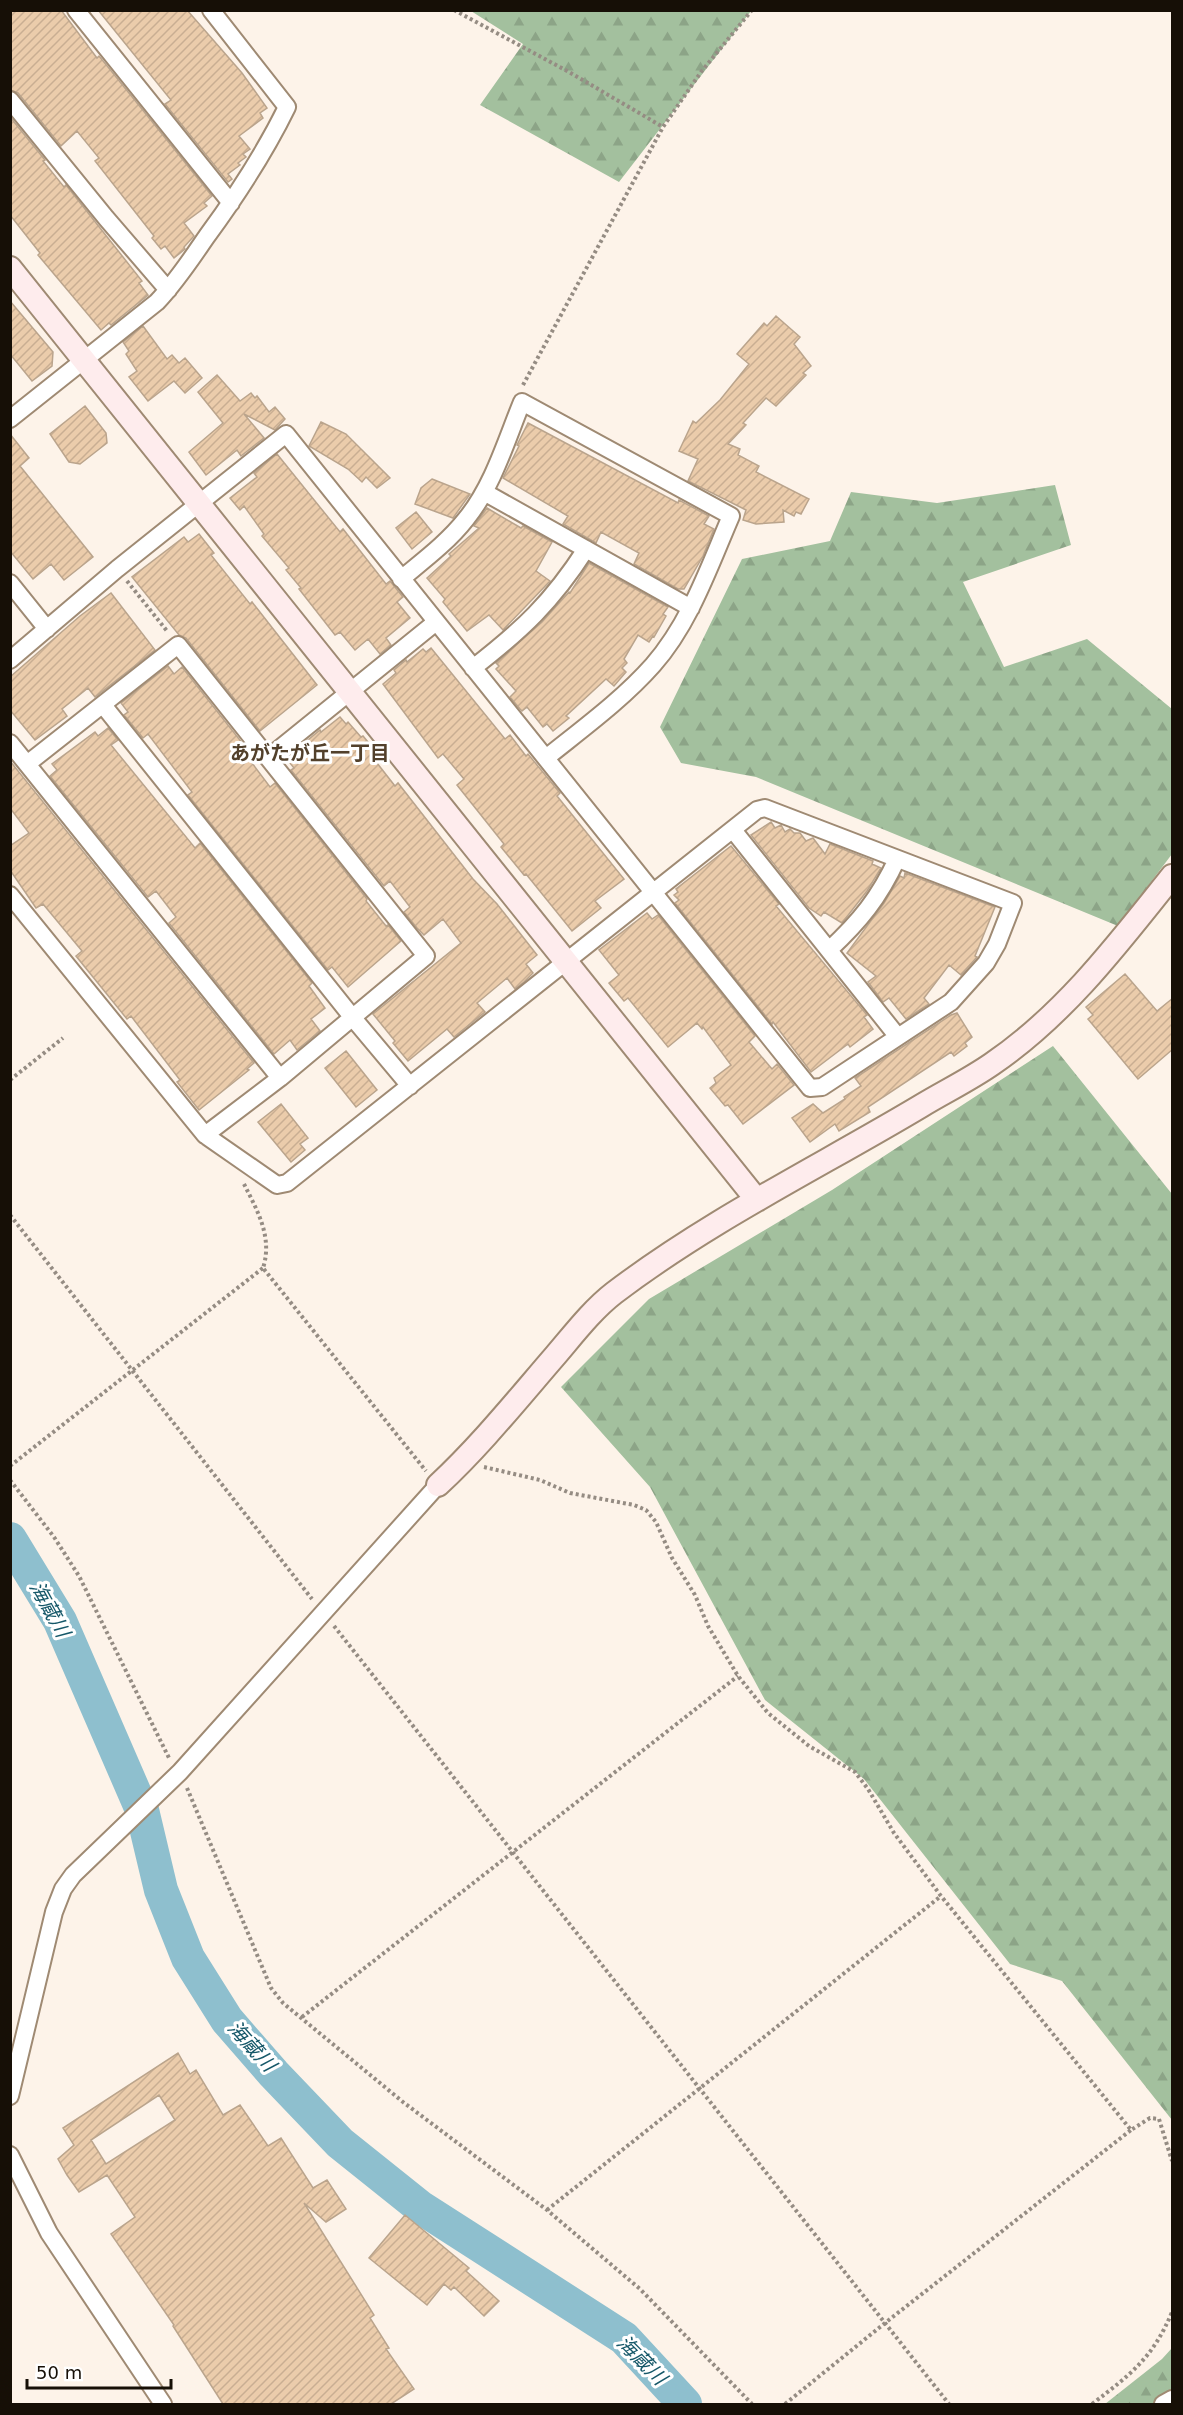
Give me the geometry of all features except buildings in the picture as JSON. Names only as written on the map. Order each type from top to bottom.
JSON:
[{"type":"street","points":[[76,10],[231,203]]},
{"type":"street","points":[[10,419],[180,278],[231,203],[287,107],[211,10]]},
{"type":"street","points":[[10,100],[168,290]]},
{"type":"street","points":[[10,268],[200,502],[757,1200]]},
{"type":"street","points":[[401,579],[459,528],[484,492],[522,402],[731,516],[691,608],[653,665],[616,700],[546,758]]},
{"type":"street","points":[[10,660],[117,569],[286,434],[653,894],[810,1088],[822,1087],[951,1002],[986,963],[997,944],[1013,903],[765,808],[757,810],[653,894],[287,1183],[277,1185],[205,1135],[10,895]]},
{"type":"street","points":[[484,492],[691,608]]},
{"type":"street","points":[[473,668],[544,608],[564,584],[586,549]]},
{"type":"street","points":[[10,583],[47,628]]},
{"type":"street","points":[[268,758],[436,621]]},
{"type":"street","points":[[27,764],[178,645],[426,956],[280,1078],[205,1135]]},
{"type":"street","points":[[103,705],[410,1086]]},
{"type":"street","points":[[10,743],[280,1078]]},
{"type":"street","points":[[733,830],[898,1037]]},
{"type":"street","points":[[829,950],[864,915],[886,883],[897,859]]},
{"type":"street","points":[[10,2096],[54,1912],[63,1889],[73,1875],[177,1774],[438,1485],[463,1462],[580,1327],[612,1294],[656,1263],[757,1200],[837,1156],[991,1065],[1018,1045],[1078,990],[1173,876]]},
{"type":"street","points":[[10,2155],[49,2233],[163,2404]]},
{"type":"street","points":[[1163,2404],[1173,2398]]},
{"type":"path","points":[[454,10],[663,127]]},
{"type":"path","points":[[522,402],[521,388],[663,127],[701,72],[752,10]]},
{"type":"path","points":[[117,569],[178,645]]},
{"type":"path","points":[[10,1080],[63,1038]]},
{"type":"path","points":[[10,1466],[263,1268],[266,1260],[266,1237],[262,1222],[240,1176],[239,1160]]},
{"type":"path","points":[[10,1215],[949,2404]]},
{"type":"path","points":[[263,1268],[438,1485]]},
{"type":"path","points":[[463,1462],[540,1480],[570,1493],[634,1505],[646,1510],[656,1521],[672,1558],[695,1595],[708,1626],[738,1676],[768,1713],[809,1746],[855,1772],[894,1833],[941,1896],[1131,2130]]},
{"type":"path","points":[[10,1480],[54,1538],[79,1576],[177,1774],[271,1988],[284,2003],[402,2102],[546,2211],[640,2289],[752,2404]]},
{"type":"path","points":[[302,2017],[738,1676]]},
{"type":"path","points":[[546,2211],[941,1896]]},
{"type":"path","points":[[785,2404],[1131,2130],[1150,2118],[1159,2119],[1173,2161]]},
{"type":"path","points":[[1092,2404],[1136,2370],[1157,2344],[1173,2312]]},
{"type":"green space","points":[[471,11],[751,11],[619,182],[480,105],[523,44]]},
{"type":"green space","points":[[1055,485],[1071,545],[963,582],[1004,667],[1087,639],[1172,709],[1172,854],[1118,926],[756,777],[681,763],[660,727],[742,559],[830,541],[851,492],[937,503]]},
{"type":"green space","points":[[1053,1046],[1172,1194],[1172,2120],[1062,1981],[1010,1964],[864,1779],[765,1700],[650,1487],[561,1387],[649,1299],[832,1190]]},
{"type":"green space","points":[[1172,2348],[1172,2392],[1153,2404],[1105,2404],[1162,2359]]},
{"type":"waterway","name":"海蔵川","points":[[10,1539],[60,1621],[142,1810],[161,1890],[188,1958],[227,2020],[274,2074],[340,2143],[420,2207],[624,2338],[685,2404]]},
{"type":"district","name":"あがたが丘一丁目","points":[[310,753]]}]
